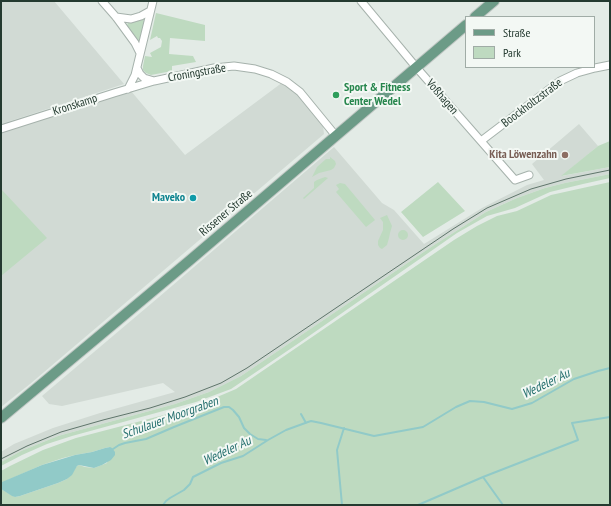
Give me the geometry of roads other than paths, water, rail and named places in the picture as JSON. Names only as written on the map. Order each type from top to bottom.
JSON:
[{"type":"main road","points":[[476,16],[494,1]]},
{"type":"main road","name":"Rissener Straße","points":[[1,418],[198,254],[465,26]]},
{"type":"street","points":[[102,1],[116,17],[135,43],[140,53]]},
{"type":"street","points":[[128,89],[136,75],[153,1]]},
{"type":"street","name":"Voßhagen","points":[[361,1],[416,67],[515,180],[529,175]]},
{"type":"street","points":[[116,17],[131,19],[150,11]]},
{"type":"street","name":"Boockholtzstraße","points":[[481,141],[560,81],[577,73],[610,65]]},
{"type":"street","name":"Croningstraße","points":[[128,89],[154,81],[214,68],[234,66],[255,69],[271,74],[287,82],[300,92],[336,136]]},
{"type":"street","points":[[137,68],[144,78],[154,81]]},
{"type":"street","name":"Kronskamp","points":[[1,129],[128,89]]},
{"type":"water","points":[[110,447],[115,452],[115,455],[111,460],[94,468],[79,465],[72,475],[58,483],[15,497],[1,489],[2,482],[42,465],[75,455]]},
{"type":"waterway","name":"Wedeler Au","points":[[163,505],[170,498],[184,490],[190,484],[193,477],[221,463],[243,456],[286,430],[311,421],[374,436],[423,427],[456,407],[470,401],[484,402],[512,409],[532,403],[574,379],[610,368]]},
{"type":"waterway","name":"Schulauer Moorgraben","points":[[113,449],[125,443],[146,439],[224,407],[229,407],[233,410],[239,417],[244,428],[250,434],[258,439],[266,440]]},
{"type":"waterway","name":"Wedeler Au","points":[[301,414],[306,423]]},
{"type":"waterway","points":[[418,505],[483,477],[578,440],[572,423],[610,417]]},
{"type":"waterway","points":[[342,505],[337,450],[344,428]]},
{"type":"waterway","points":[[483,477],[503,505]]},
{"type":"tram line","points":[[1,459],[61,432],[150,408],[185,397],[221,383],[247,368],[453,229],[487,208],[531,189],[566,179],[610,170]]},
{"type":"place","name":"Sport & Fitness Center Wedel","points":[[336,95]]},
{"type":"place","name":"Kita Löwenzahn","points":[[565,155]]},
{"type":"place","name":"Maveko","points":[[193,198]]}]
